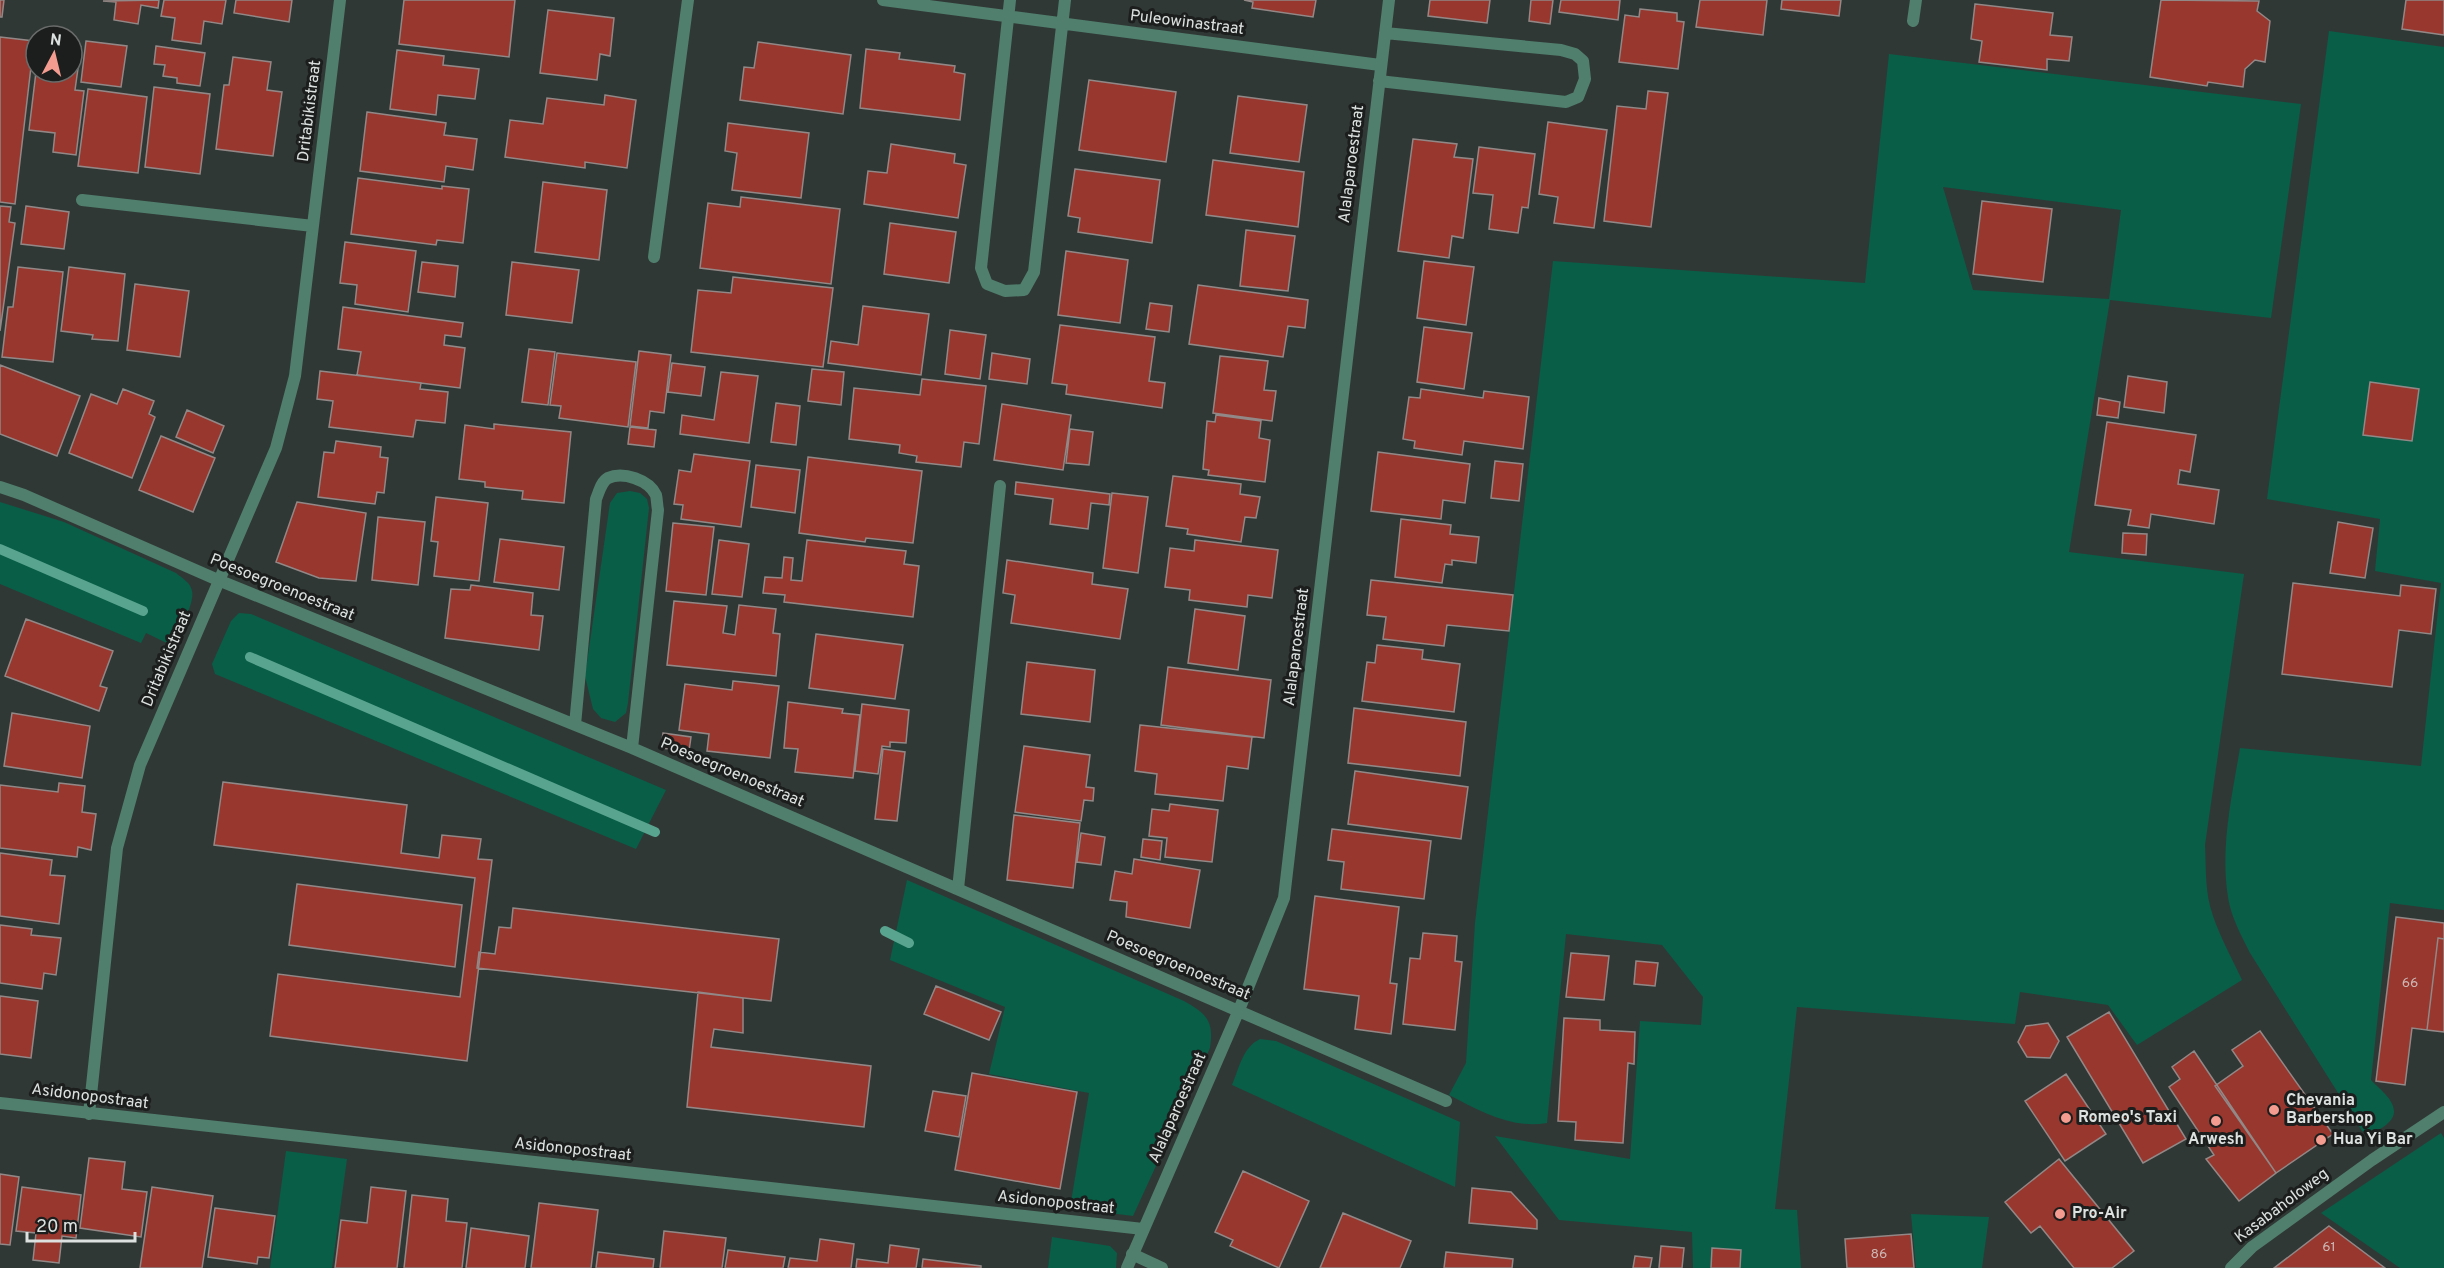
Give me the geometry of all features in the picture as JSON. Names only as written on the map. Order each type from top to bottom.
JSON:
[{"type":"street","name":"Dritabikistraat","points":[[89,1114],[117,848],[140,765],[276,448],[295,376],[339,0]]},
{"type":"street","points":[[654,257],[688,0]]},
{"type":"street","name":"Puleowinastraat","points":[[883,0],[1380,65]]},
{"type":"street","points":[[1010,0],[981,268],[987,284],[1005,291],[1024,290],[1034,272],[1065,0]]},
{"type":"street","name":"Alalaparoestraat","points":[[1127,1268],[1239,1010],[1284,898],[1389,0]]},
{"type":"street","points":[[1913,21],[1916,0]]},
{"type":"street","points":[[1378,81],[1566,102],[1578,97],[1585,79],[1583,61],[1575,54],[1561,50],[1385,33]]},
{"type":"street","points":[[82,200],[313,226]]},
{"type":"street","points":[[575,725],[596,499],[600,486],[608,478],[628,475],[647,485],[656,494],[658,510],[632,748]]},
{"type":"street","points":[[958,889],[1000,486]]},
{"type":"street","name":"Poesoegroenoestraat","points":[[0,487],[24,495],[218,580],[632,748],[1446,1101]]},
{"type":"street","name":"Asidonopostraat","points":[[0,1103],[1143,1229]]},
{"type":"street","name":"Kasabaholoweg","points":[[2231,1268],[2252,1247],[2362,1166],[2444,1112]]},
{"type":"street","points":[[1132,1254],[1162,1268]]},
{"type":"green space","points":[[2329,31],[2444,47],[2444,910],[2390,903],[2371,1080],[2388,1098],[2394,1111],[2387,1124],[2371,1132],[2362,1131],[2250,953],[2231,912],[2225,859],[2228,822],[2240,748],[2421,766],[2441,583],[2375,571],[2380,519],[2267,499]]},
{"type":"green space","points":[[1889,54],[2301,104],[2271,318],[2110,300],[2069,552],[2244,574],[2205,845],[2206,883],[2210,906],[2220,935],[2242,980],[2137,1045],[2108,1005],[2020,992],[2015,1024],[1797,1007],[1775,1209],[1797,1210],[1801,1268],[1693,1268],[1692,1232],[1559,1220],[1495,1136],[1630,1159],[1640,1021],[1701,1025],[1703,997],[1662,945],[1566,934],[1547,1123],[1508,1121],[1449,1095],[1466,1063],[1475,923],[1553,261],[1865,283]],"holes":[[[1943,187],[2121,210],[2109,299],[1973,290]]]},
{"type":"green space","points":[[630,491],[640,493],[647,499],[649,508],[628,703],[626,713],[615,722],[601,718],[593,709],[585,676],[610,503],[617,493]]},
{"type":"green space","points":[[0,502],[64,522],[176,573],[188,583],[192,596],[189,611],[173,646],[146,633],[141,643],[0,584]]},
{"type":"green space","points":[[239,613],[251,614],[666,790],[636,849],[215,674],[212,664],[231,621]]},
{"type":"green space","points":[[907,880],[1184,1001],[1207,1019],[1211,1031],[1210,1048],[1133,1216],[1070,1208],[1089,1093],[989,1074],[1005,1007],[890,960]]},
{"type":"green space","points":[[1260,1039],[1276,1041],[1460,1122],[1455,1187],[1232,1085],[1249,1047]]},
{"type":"green space","points":[[2441,1133],[2444,1138],[2444,1268],[2400,1268],[2321,1213]]},
{"type":"green space","points":[[286,1151],[347,1159],[332,1268],[270,1268]]},
{"type":"green space","points":[[1911,1214],[1989,1217],[1982,1268],[1916,1268]]},
{"type":"green space","points":[[1052,1237],[1110,1246],[1117,1253],[1116,1268],[1048,1268]]},
{"type":"building","points":[[0,0],[4,0],[2,17],[0,17]]},
{"type":"building","points":[[159,0],[158,8],[141,5],[138,24],[114,20],[116,2],[103,1]]},
{"type":"building","points":[[164,0],[226,0],[222,24],[204,21],[201,44],[172,40],[175,18],[161,16]]},
{"type":"building","points":[[236,0],[292,0],[289,22],[234,13]]},
{"type":"building","points":[[404,0],[515,0],[509,57],[399,44]]},
{"type":"building","points":[[1244,0],[1316,0],[1313,17],[1252,8],[1253,2]]},
{"type":"building","points":[[1430,0],[1490,0],[1487,23],[1428,16]]},
{"type":"building","points":[[1531,0],[1553,0],[1550,24],[1529,21]]},
{"type":"building","points":[[1561,0],[1620,0],[1618,20],[1559,12]]},
{"type":"building","points":[[1700,0],[1767,0],[1763,35],[1696,27]]},
{"type":"building","points":[[1782,0],[1841,0],[1839,16],[1781,9]]},
{"type":"building","points":[[2161,0],[2259,1],[2257,11],[2270,21],[2265,62],[2255,60],[2245,69],[2243,87],[2208,82],[2207,86],[2150,77]]},
{"type":"building","points":[[2406,0],[2444,0],[2444,35],[2402,29]]},
{"type":"building","points":[[1975,4],[2053,13],[2050,35],[2072,37],[2069,61],[2047,59],[2047,70],[1979,62],[1982,41],[1971,39]]},
{"type":"building","points":[[1640,9],[1677,13],[1677,21],[1684,22],[1678,69],[1619,62],[1625,15],[1639,17]]},
{"type":"building","points":[[548,10],[614,18],[610,56],[600,54],[597,80],[540,73]]},
{"type":"building","points":[[0,37],[24,40],[24,84],[29,84],[15,204],[0,202]]},
{"type":"building","points":[[86,41],[127,46],[121,87],[84,82]]},
{"type":"building","points":[[758,42],[851,55],[843,114],[740,100],[744,67],[754,68]]},
{"type":"building","points":[[156,46],[205,53],[200,86],[177,83],[177,78],[163,76],[165,65],[154,64]]},
{"type":"building","points":[[866,49],[900,53],[899,59],[955,66],[954,72],[965,74],[960,120],[860,108]]},
{"type":"building","points":[[397,50],[444,56],[443,65],[479,69],[475,99],[438,95],[436,115],[390,109]]},
{"type":"building","points":[[233,57],[271,62],[267,90],[282,92],[273,156],[216,149],[224,85],[229,85]]},
{"type":"building","points":[[1089,80],[1176,92],[1166,162],[1079,150]]},
{"type":"building","points":[[35,84],[76,84],[75,90],[84,91],[76,155],[53,152],[55,133],[29,130]]},
{"type":"building","points":[[154,87],[210,94],[200,174],[145,167]]},
{"type":"building","points":[[88,89],[147,97],[138,173],[78,166]]},
{"type":"building","points":[[1648,91],[1668,93],[1651,227],[1604,221],[1617,106],[1646,109]]},
{"type":"building","points":[[605,95],[636,100],[627,168],[585,162],[585,168],[505,157],[510,120],[543,124],[547,98],[604,105]]},
{"type":"building","points":[[1238,96],[1307,105],[1299,162],[1230,153]]},
{"type":"building","points":[[367,112],[446,123],[444,135],[477,139],[473,170],[446,166],[444,182],[360,171]]},
{"type":"building","points":[[1548,122],[1607,130],[1594,228],[1554,223],[1558,197],[1539,194]]},
{"type":"building","points":[[728,123],[809,133],[801,198],[732,190],[737,153],[725,151]]},
{"type":"building","points":[[1413,139],[1457,144],[1454,157],[1473,159],[1463,238],[1452,236],[1449,258],[1398,251]]},
{"type":"building","points":[[891,144],[955,154],[954,163],[966,165],[958,218],[864,204],[868,171],[887,173]]},
{"type":"building","points":[[1479,147],[1535,154],[1528,208],[1522,207],[1518,233],[1489,229],[1493,195],[1473,193]]},
{"type":"building","points":[[1213,160],[1304,172],[1298,227],[1206,215]]},
{"type":"building","points":[[1075,169],[1160,180],[1152,243],[1078,232],[1080,218],[1068,216]]},
{"type":"building","points":[[358,178],[442,189],[442,186],[469,189],[463,243],[437,240],[436,245],[351,234]]},
{"type":"building","points":[[543,182],[607,190],[599,260],[535,252]]},
{"type":"building","points":[[741,197],[840,209],[831,284],[700,268],[708,203],[740,207]]},
{"type":"building","points":[[1982,201],[2052,209],[2043,282],[1973,274]]},
{"type":"building","points":[[0,206],[11,207],[9,222],[15,223],[0,331]]},
{"type":"building","points":[[26,206],[69,212],[64,249],[21,244]]},
{"type":"building","points":[[890,223],[956,232],[949,283],[884,274]]},
{"type":"building","points":[[1246,230],[1295,236],[1288,291],[1240,286]]},
{"type":"building","points":[[345,242],[416,251],[408,312],[355,304],[357,285],[340,283]]},
{"type":"building","points":[[1066,251],[1128,260],[1120,323],[1058,315]]},
{"type":"building","points":[[1424,261],[1474,267],[1466,325],[1417,318]]},
{"type":"building","points":[[422,262],[458,266],[455,297],[418,292]]},
{"type":"building","points":[[512,262],[579,270],[572,323],[506,315]]},
{"type":"building","points":[[18,267],[63,272],[53,362],[2,357],[8,307],[13,307]]},
{"type":"building","points":[[69,267],[125,274],[118,341],[92,339],[93,335],[61,331]]},
{"type":"building","points":[[733,277],[833,288],[823,367],[691,352],[698,290],[731,293]]},
{"type":"building","points":[[135,284],[189,291],[180,357],[127,350]]},
{"type":"building","points":[[1198,285],[1308,300],[1305,328],[1288,326],[1283,357],[1189,344]]},
{"type":"building","points":[[1150,303],[1172,306],[1169,332],[1146,329]]},
{"type":"building","points":[[863,306],[929,314],[921,375],[828,363],[831,341],[858,345]]},
{"type":"building","points":[[343,307],[463,323],[461,337],[445,335],[444,345],[465,348],[460,388],[357,375],[361,352],[338,349]]},
{"type":"building","points":[[1060,325],[1155,337],[1149,381],[1165,383],[1162,408],[1066,394],[1067,385],[1052,383]]},
{"type":"building","points":[[1424,327],[1472,333],[1464,389],[1417,382]]},
{"type":"building","points":[[950,330],[986,335],[980,379],[945,374]]},
{"type":"building","points":[[529,349],[555,352],[548,405],[522,402]]},
{"type":"building","points":[[639,351],[671,355],[664,413],[650,411],[648,428],[630,426]]},
{"type":"building","points":[[557,353],[636,362],[628,427],[559,418],[561,406],[550,405]]},
{"type":"building","points":[[992,353],[1030,359],[1027,384],[989,379]]},
{"type":"building","points":[[1220,356],[1268,361],[1264,390],[1276,391],[1272,421],[1213,413]]},
{"type":"building","points":[[672,363],[705,367],[701,396],[668,392]]},
{"type":"building","points":[[0,365],[80,396],[57,456],[0,434]]},
{"type":"building","points":[[812,369],[844,372],[841,405],[808,401]]},
{"type":"building","points":[[320,371],[421,383],[420,389],[448,392],[445,423],[416,420],[413,437],[329,427],[333,401],[317,399]]},
{"type":"building","points":[[721,372],[758,376],[749,443],[680,434],[682,415],[714,420]]},
{"type":"building","points":[[2128,376],[2167,382],[2164,413],[2124,407]]},
{"type":"building","points":[[922,379],[986,386],[979,444],[964,442],[961,467],[916,462],[917,456],[899,453],[900,445],[849,439],[854,388],[920,395]]},
{"type":"building","points":[[2370,382],[2419,389],[2412,441],[2363,435]]},
{"type":"building","points":[[123,389],[154,401],[149,414],[155,417],[132,478],[69,453],[91,394],[117,404]]},
{"type":"building","points":[[1421,389],[1483,398],[1484,391],[1529,397],[1523,449],[1464,441],[1462,455],[1414,448],[1415,441],[1403,439],[1409,397],[1420,398]]},
{"type":"building","points":[[2099,398],[2120,402],[2118,418],[2097,415]]},
{"type":"building","points":[[776,403],[800,406],[796,445],[771,442]]},
{"type":"building","points":[[1002,404],[1071,415],[1063,470],[994,460]]},
{"type":"building","points":[[187,410],[224,426],[213,453],[176,437]]},
{"type":"building","points":[[1216,415],[1261,421],[1259,438],[1270,440],[1265,482],[1208,475],[1209,470],[1203,469],[1207,421],[1215,422]]},
{"type":"building","points":[[2107,422],[2196,435],[2190,472],[2180,470],[2178,484],[2219,490],[2214,524],[2151,514],[2149,528],[2128,525],[2131,510],[2095,505]]},
{"type":"building","points":[[494,424],[571,432],[564,503],[522,499],[523,491],[485,487],[485,482],[459,479],[465,425],[494,429]]},
{"type":"building","points":[[630,427],[656,430],[654,447],[628,444]]},
{"type":"building","points":[[1070,429],[1093,432],[1089,465],[1066,463]]},
{"type":"building","points":[[161,436],[215,458],[193,512],[139,490]]},
{"type":"building","points":[[336,441],[381,447],[380,457],[388,458],[384,493],[377,492],[375,504],[318,497],[324,452],[334,453]]},
{"type":"building","points":[[1378,452],[1470,464],[1465,503],[1443,500],[1441,519],[1371,511]]},
{"type":"building","points":[[694,454],[750,461],[741,527],[681,519],[683,505],[674,504],[679,470],[691,472]]},
{"type":"building","points":[[808,457],[922,471],[913,543],[866,538],[865,542],[799,533]]},
{"type":"building","points":[[1495,461],[1523,464],[1519,501],[1491,498]]},
{"type":"building","points":[[756,465],[800,470],[795,513],[751,507]]},
{"type":"building","points":[[1173,476],[1241,484],[1240,494],[1260,497],[1256,518],[1245,517],[1241,542],[1187,534],[1188,529],[1166,526]]},
{"type":"building","points":[[1016,482],[1110,494],[1109,505],[1091,503],[1088,529],[1050,524],[1053,499],[1015,494]]},
{"type":"building","points":[[1112,493],[1148,497],[1138,573],[1103,568]]},
{"type":"building","points":[[436,497],[488,503],[479,581],[434,576],[438,542],[431,541]]},
{"type":"building","points":[[297,502],[366,513],[356,581],[319,578],[276,562]]},
{"type":"building","points":[[378,517],[425,522],[418,585],[372,580]]},
{"type":"building","points":[[1401,519],[1451,525],[1450,534],[1479,537],[1476,563],[1452,560],[1452,565],[1445,564],[1442,583],[1395,577]]},
{"type":"building","points":[[2338,522],[2373,528],[2365,578],[2330,573]]},
{"type":"building","points":[[673,523],[714,527],[706,595],[666,591]]},
{"type":"building","points":[[2123,533],[2147,534],[2146,555],[2122,553]]},
{"type":"building","points":[[500,539],[564,547],[559,590],[494,582]]},
{"type":"building","points":[[719,540],[749,544],[742,597],[712,594]]},
{"type":"building","points":[[807,540],[906,551],[904,564],[919,566],[913,617],[784,602],[785,595],[763,593],[765,577],[782,578],[784,557],[793,558],[791,580],[802,581]]},
{"type":"building","points":[[1195,540],[1278,550],[1272,598],[1248,595],[1247,607],[1189,600],[1190,590],[1165,587],[1170,548],[1194,551]]},
{"type":"building","points":[[1007,560],[1093,573],[1092,584],[1128,589],[1120,639],[1011,623],[1015,595],[1003,593]]},
{"type":"building","points":[[1371,580],[1513,595],[1509,631],[1447,625],[1444,646],[1383,639],[1386,617],[1367,615]]},
{"type":"building","points":[[2293,583],[2400,596],[2401,585],[2436,589],[2431,634],[2399,630],[2392,687],[2282,674]]},
{"type":"building","points":[[471,585],[533,593],[531,615],[543,616],[539,650],[445,638],[451,589],[470,590]]},
{"type":"building","points":[[674,601],[727,606],[723,633],[735,635],[739,605],[776,609],[773,633],[780,634],[776,676],[667,665]]},
{"type":"building","points":[[1195,609],[1245,616],[1238,670],[1188,663]]},
{"type":"building","points":[[26,619],[113,651],[100,686],[107,688],[99,711],[5,676]]},
{"type":"building","points":[[816,634],[903,645],[895,699],[809,688]]},
{"type":"building","points":[[1377,645],[1423,650],[1422,659],[1460,664],[1454,712],[1362,701],[1367,662],[1375,663]]},
{"type":"building","points":[[1027,662],[1095,670],[1090,722],[1021,714]]},
{"type":"building","points":[[1168,667],[1271,680],[1264,738],[1161,725]]},
{"type":"building","points":[[733,681],[779,686],[770,758],[707,751],[709,734],[679,730],[685,684],[732,690]]},
{"type":"building","points":[[788,702],[843,709],[842,713],[860,715],[853,778],[795,772],[798,749],[784,748]]},
{"type":"building","points":[[862,704],[909,710],[906,743],[890,742],[890,747],[882,746],[878,774],[855,771]]},
{"type":"building","points":[[1354,708],[1466,722],[1460,776],[1348,763]]},
{"type":"building","points":[[12,713],[90,726],[82,778],[4,766]]},
{"type":"building","points":[[1140,725],[1252,737],[1248,769],[1227,766],[1223,801],[1155,794],[1157,774],[1135,771]]},
{"type":"building","points":[[663,733],[691,737],[689,751],[661,748]]},
{"type":"building","points":[[1024,746],[1090,755],[1086,787],[1094,788],[1093,801],[1084,800],[1081,821],[1015,812]]},
{"type":"building","points":[[883,749],[905,752],[897,821],[875,819]]},
{"type":"building","points":[[1355,771],[1468,787],[1461,839],[1348,824]]},
{"type":"building","points":[[223,782],[407,805],[401,853],[439,858],[442,835],[481,839],[478,859],[492,860],[467,1061],[270,1036],[278,974],[460,997],[475,878],[214,845]]},
{"type":"building","points":[[59,783],[85,786],[82,812],[96,814],[91,850],[78,847],[77,857],[0,848],[0,785],[58,792]]},
{"type":"building","points":[[1170,804],[1218,810],[1212,862],[1165,857],[1167,838],[1149,836],[1152,809],[1169,811]]},
{"type":"building","points":[[1014,815],[1080,823],[1073,888],[1007,880]]},
{"type":"building","points":[[1332,829],[1431,841],[1424,899],[1341,889],[1344,862],[1328,860]]},
{"type":"building","points":[[1081,833],[1105,837],[1101,865],[1077,862]]},
{"type":"building","points":[[1143,839],[1162,841],[1160,860],[1141,857]]},
{"type":"building","points":[[0,853],[52,860],[50,875],[65,876],[59,924],[0,916]]},
{"type":"building","points":[[1134,859],[1200,870],[1190,928],[1126,917],[1127,902],[1110,900],[1115,871],[1132,874]]},
{"type":"building","points":[[297,884],[462,905],[455,967],[289,945]]},
{"type":"building","points":[[1315,896],[1399,907],[1390,983],[1397,984],[1391,1034],[1355,1029],[1359,996],[1304,989]]},
{"type":"building","points":[[513,908],[779,939],[771,1001],[477,968],[479,952],[495,954],[499,927],[511,928]]},
{"type":"building","points":[[2396,917],[2444,923],[2444,939],[2438,938],[2427,1030],[2412,1028],[2405,1085],[2376,1081]]},
{"type":"building","points":[[0,925],[32,929],[31,935],[61,938],[56,975],[44,973],[42,989],[0,983]]},
{"type":"building","points":[[1423,933],[1457,936],[1455,961],[1462,962],[1455,1030],[1403,1024],[1410,958],[1420,959]]},
{"type":"building","points":[[2438,938],[2444,939],[2444,1032],[2427,1030]]},
{"type":"building","points":[[1571,953],[1609,956],[1604,1000],[1566,997]]},
{"type":"building","points":[[1636,961],[1658,963],[1655,986],[1634,984]]},
{"type":"building","points":[[936,986],[1001,1012],[989,1040],[924,1014]]},
{"type":"building","points":[[698,992],[743,998],[743,1033],[714,1029],[711,1047],[871,1066],[864,1127],[687,1107]]},
{"type":"building","points":[[0,996],[38,1001],[31,1058],[0,1054]]},
{"type":"building","points":[[2109,1012],[2186,1139],[2143,1163],[2067,1037]]},
{"type":"building","points":[[1564,1018],[1600,1020],[1600,1030],[1635,1032],[1634,1064],[1628,1063],[1623,1143],[1575,1140],[1576,1122],[1558,1121]]},
{"type":"building","points":[[2048,1023],[2059,1041],[2050,1058],[2027,1057],[2018,1042],[2026,1026]]},
{"type":"building","name":"Chevania Barbershop","points":[[2260,1031],[2333,1134],[2276,1173],[2215,1086],[2243,1066],[2232,1050]]},
{"type":"building","name":"Arwesh","points":[[2194,1051],[2276,1173],[2239,1201],[2206,1159],[2214,1155],[2169,1087],[2180,1079],[2172,1067]]},
{"type":"building","points":[[972,1073],[1077,1092],[1060,1189],[955,1170]]},
{"type":"building","name":"Romeo's Taxi","points":[[2066,1074],[2106,1134],[2065,1161],[2025,1101]]},
{"type":"building","points":[[933,1091],[966,1096],[959,1137],[925,1131]]},
{"type":"building","points":[[89,1158],[125,1162],[122,1189],[147,1192],[141,1237],[80,1228]]},
{"type":"building","name":"Pro-Air","points":[[2059,1159],[2134,1251],[2112,1268],[2074,1268],[2040,1226],[2031,1233],[2005,1202]]},
{"type":"building","points":[[1243,1171],[1309,1201],[1279,1268],[1230,1246],[1233,1240],[1215,1232]]},
{"type":"building","points":[[0,1174],[19,1177],[10,1245],[0,1244]]},
{"type":"building","points":[[22,1187],[81,1195],[76,1238],[62,1236],[59,1263],[33,1260],[36,1233],[16,1231]]},
{"type":"building","points":[[152,1187],[213,1196],[202,1268],[140,1268]]},
{"type":"building","points":[[371,1187],[406,1191],[397,1268],[335,1268],[341,1220],[367,1223]]},
{"type":"building","points":[[1472,1188],[1511,1192],[1537,1220],[1537,1229],[1469,1223]]},
{"type":"building","points":[[412,1195],[448,1199],[446,1221],[467,1223],[462,1268],[404,1268]]},
{"type":"building","points":[[539,1203],[598,1210],[591,1268],[531,1268]]},
{"type":"building","points":[[215,1208],[275,1216],[269,1258],[258,1257],[257,1264],[208,1257]]},
{"type":"building","points":[[1343,1213],[1411,1241],[1400,1268],[1320,1268]]},
{"type":"building","points":[[2329,1226],[2385,1268],[2274,1268]]},
{"type":"building","points":[[471,1228],[529,1236],[525,1268],[466,1268]]},
{"type":"building","points":[[664,1231],[726,1238],[722,1268],[660,1268]]},
{"type":"building","points":[[1911,1234],[1914,1268],[1847,1268],[1845,1239]]},
{"type":"building","points":[[820,1239],[854,1244],[851,1268],[788,1268],[790,1258],[817,1261]]},
{"type":"building","points":[[890,1245],[919,1249],[916,1268],[856,1268],[857,1259],[888,1263]]},
{"type":"building","points":[[1661,1246],[1684,1248],[1682,1268],[1659,1268]]},
{"type":"building","points":[[1712,1248],[1741,1250],[1740,1268],[1711,1268]]},
{"type":"building","points":[[728,1250],[785,1257],[783,1268],[725,1268]]},
{"type":"building","points":[[598,1252],[654,1259],[653,1268],[596,1268]]},
{"type":"building","points":[[1446,1252],[1513,1259],[1512,1268],[1444,1268]]},
{"type":"building","points":[[1635,1256],[1652,1258],[1650,1268],[1633,1268]]},
{"type":"building","points":[[923,1259],[981,1266],[981,1268],[922,1268]]},
{"type":"waterway","points":[[0,549],[143,611]]},
{"type":"waterway","points":[[250,657],[655,832]]},
{"type":"waterway","points":[[885,931],[909,943]]},
{"type":"place","name":"Chevania Barbershop","points":[[2274,1110]]},
{"type":"place","name":"Romeo's Taxi","points":[[2066,1118]]},
{"type":"place","name":"Arwesh","points":[[2216,1121]]},
{"type":"place","name":"Hua Yi Bar","points":[[2321,1140]]},
{"type":"place","name":"Pro-Air","points":[[2060,1214]]}]
